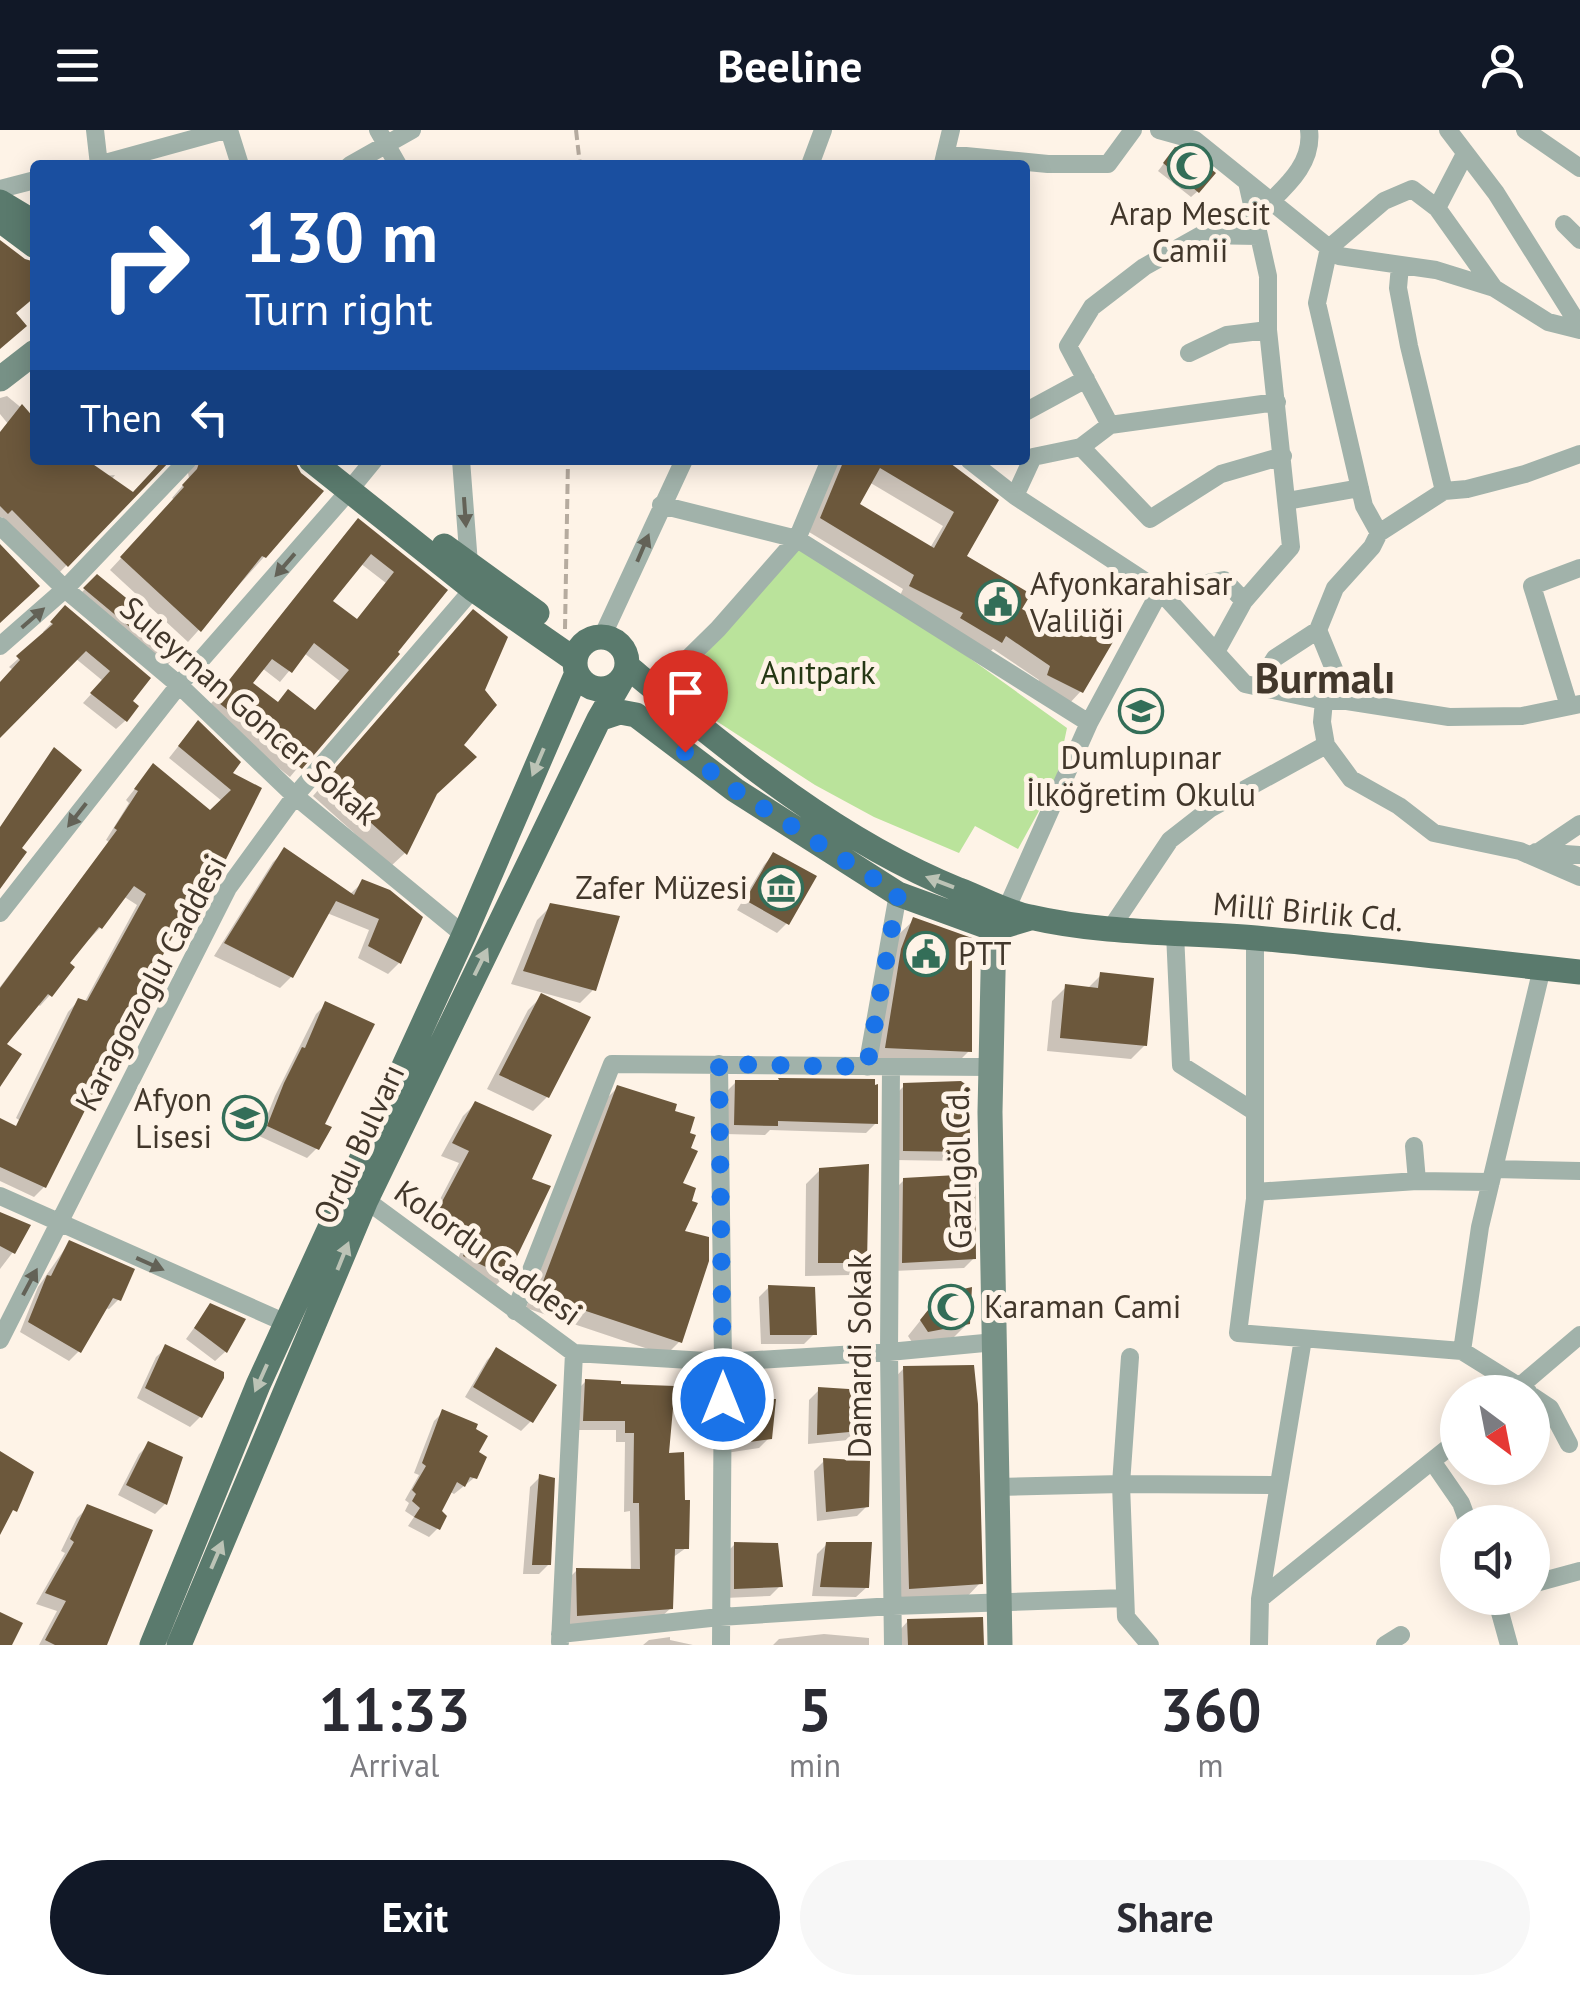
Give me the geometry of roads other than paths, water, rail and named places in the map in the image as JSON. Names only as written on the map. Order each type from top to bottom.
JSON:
[{"type":"main road","points":[[0,202],[30,219]]},
{"type":"main road","points":[[0,220],[30,242]]},
{"type":"main road","points":[[318,465],[580,650],[588,686],[596,690],[614,687],[624,674],[624,650],[611,638],[580,650]]},
{"type":"main road","points":[[333,465],[352,487]]},
{"type":"main road","name":"Ordu Bulvarı","points":[[152,1645],[286,1323],[464,935],[580,650]]},
{"type":"main road","name":"Ordu Bulvarı","points":[[179,1645],[366,1200],[624,674]]},
{"type":"main road","name":"Millî Birlik Cd.","points":[[624,674],[656,690],[788,795],[844,833],[1010,919]]},
{"type":"main road","name":"Millî Birlik Cd.","points":[[599,719],[620,712],[636,714],[735,790],[898,894],[1010,919],[1255,938],[1580,972]]},
{"type":"street","points":[[96,130],[99,160]]},
{"type":"street","points":[[117,160],[227,130],[238,160]]},
{"type":"street","points":[[356,160],[382,137],[412,130]]},
{"type":"street","points":[[812,160],[823,130]]},
{"type":"street","points":[[944,159],[951,130]]},
{"type":"street","points":[[1030,163],[1108,164],[1133,130]]},
{"type":"street","points":[[1158,130],[1195,140],[1338,256],[1436,270],[1494,288],[1548,322],[1580,328]]},
{"type":"street","points":[[1271,201],[1298,175],[1311,137],[1309,130]]},
{"type":"street","points":[[1448,130],[1496,192],[1580,328]]},
{"type":"street","points":[[1525,130],[1580,168]]},
{"type":"street","points":[[382,137],[395,160]]},
{"type":"street","points":[[1437,208],[1465,154]]},
{"type":"street","points":[[0,189],[30,181]]},
{"type":"street","points":[[1216,652],[1244,601],[1291,547],[1268,330],[1268,276],[1247,182]]},
{"type":"street","points":[[1379,533],[1364,506],[1317,303],[1329,248],[1384,201],[1412,189],[1437,208],[1494,288]]},
{"type":"street","points":[[1564,224],[1580,240]]},
{"type":"street","points":[[1110,425],[1068,346],[1092,307],[1144,267],[1201,235],[1258,236]]},
{"type":"street","points":[[1400,266],[1398,288],[1409,346],[1444,491]]},
{"type":"street","points":[[1189,353],[1227,335],[1268,330]]},
{"type":"street","points":[[0,380],[30,356]]},
{"type":"street","points":[[1030,409],[1086,379]]},
{"type":"street","points":[[1030,452],[1080,447],[1110,425],[1276,402]]},
{"type":"street","points":[[1080,447],[1150,519],[1220,474],[1283,456]]},
{"type":"street","points":[[1257,687],[1275,658],[1318,630],[1335,588],[1372,547],[1379,533],[1444,491],[1467,490],[1580,454]]},
{"type":"street","points":[[0,646],[66,590],[183,465]]},
{"type":"street","points":[[0,913],[179,686],[370,465]]},
{"type":"street","points":[[461,465],[471,576]]},
{"type":"street","points":[[580,650],[681,465]]},
{"type":"street","points":[[656,690],[718,629],[797,539],[828,465]]},
{"type":"street","points":[[975,465],[1015,496],[1160,591],[1244,684],[1324,701],[1347,701],[1449,718],[1522,716],[1574,705],[1532,586],[1580,568]]},
{"type":"street","points":[[1015,496],[1025,465]]},
{"type":"street","points":[[1287,501],[1360,488]]},
{"type":"street","points":[[661,505],[797,539],[1089,723]]},
{"type":"street","name":"Suleyrnan Goncer Sokak","points":[[0,526],[295,796],[464,935]]},
{"type":"street","name":"Karagozoglu Caddesi","points":[[0,1340],[228,888],[295,796],[471,576]]},
{"type":"street","points":[[1160,591],[1224,580],[1244,601]]},
{"type":"street","points":[[1010,919],[1089,723],[1160,591]]},
{"type":"street","points":[[1318,630],[1347,701]]},
{"type":"street","points":[[1324,701],[1326,745],[1351,779],[1399,806],[1434,833],[1529,852],[1580,855]]},
{"type":"street","points":[[1110,928],[1170,840],[1211,808],[1326,745]]},
{"type":"street","points":[[1529,852],[1580,824]]},
{"type":"street","points":[[1529,852],[1580,877]]},
{"type":"street","points":[[867,1067],[898,894]]},
{"type":"street","name":"Gazlıgöl Cd.","points":[[1000,1645],[990,1067],[1010,919]]},
{"type":"street","points":[[1176,933],[1181,1065],[1255,1112]]},
{"type":"street","points":[[1255,938],[1256,1192],[1238,1334],[1462,1351],[1498,1375]]},
{"type":"street","points":[[1462,1351],[1480,1227],[1542,968]]},
{"type":"street","points":[[515,1311],[612,1064],[990,1067]]},
{"type":"street","points":[[719,1064],[721,1645]]},
{"type":"street","name":"Damardi Sokak","points":[[890,1067],[888,1352],[893,1645]]},
{"type":"street","points":[[1414,1146],[1416,1182]]},
{"type":"street","points":[[1256,1192],[1580,1171]]},
{"type":"street","points":[[0,1196],[286,1323]]},
{"type":"street","name":"Kolordu Caddesi","points":[[366,1200],[574,1353],[723,1362],[995,1342]]},
{"type":"street","points":[[1540,1375],[1580,1334]]},
{"type":"street","points":[[1259,1645],[1260,1599],[1303,1338]]},
{"type":"street","points":[[574,1353],[560,1640],[720,1618],[893,1606],[1125,1598]]},
{"type":"street","points":[[1130,1357],[1121,1484],[1126,1617],[1150,1645]]},
{"type":"street","points":[[1550,1408],[1569,1444]]},
{"type":"street","points":[[1260,1599],[1440,1455]]},
{"type":"street","points":[[1432,1461],[1463,1505]]},
{"type":"street","points":[[998,1487],[1279,1485]]},
{"type":"street","points":[[1550,1579],[1580,1571]]},
{"type":"street","points":[[1501,1615],[1510,1645]]},
{"type":"place","name":"Arap Mescit Camii","points":[[1190,166]]},
{"type":"place","name":"Afyonkarahisar Valiliği","points":[[998,602]]},
{"type":"place","name":"Dumlupınar İlköğretim Okulu","points":[[1141,711]]},
{"type":"place","name":"Zafer Müzesi","points":[[781,888]]},
{"type":"place","name":"PTT","points":[[926,954]]},
{"type":"place","name":"Afyon Lisesi","points":[[245,1118]]},
{"type":"place","name":"Karaman Cami","points":[[951,1307]]},
{"type":"district","name":"Burmalı","points":[[1325,678]]},
{"type":"park label","name":"Anıtpark","points":[[818,673]]}]
